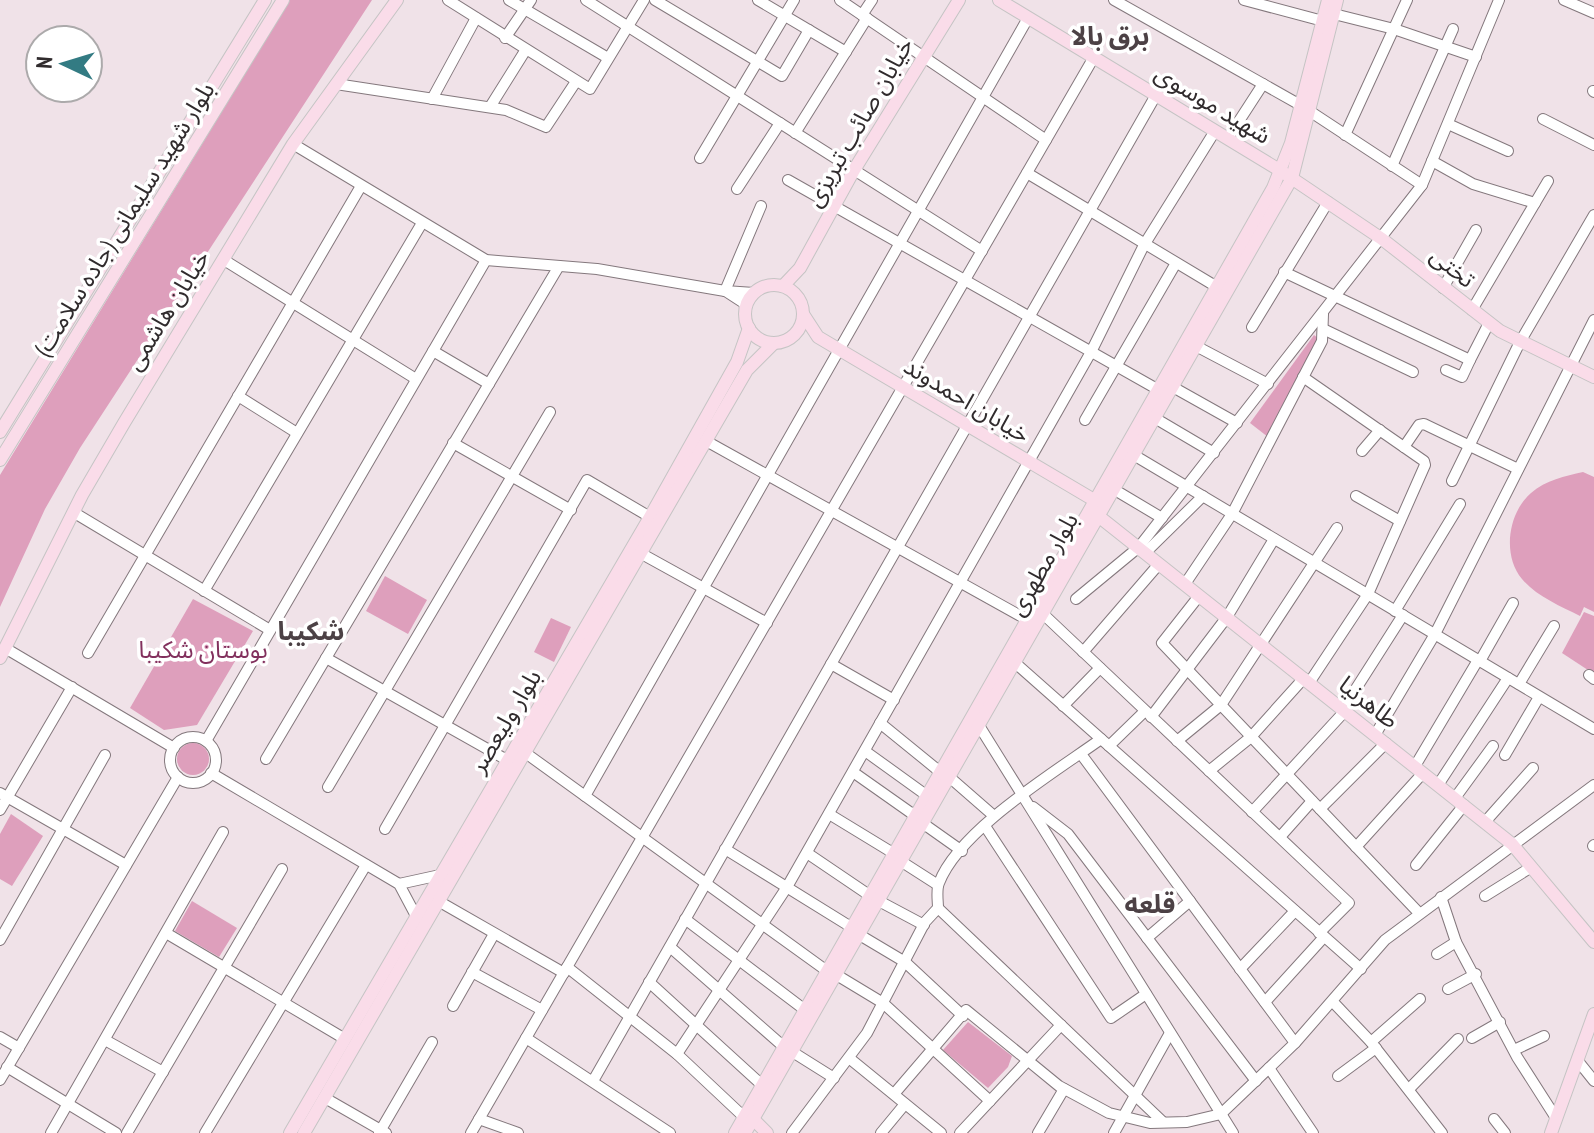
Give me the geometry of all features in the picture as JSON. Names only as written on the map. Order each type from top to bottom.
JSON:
[{"type":"main road","name":"بلوار شهید سلیمانی (جاده سلامت)","points":[[0,432],[265,0]]},
{"type":"main road","name":"بلوار شهید سلیمانی (جاده سلامت)","points":[[0,460],[283,0]]},
{"type":"main road","name":"خیابان هاشمی","points":[[2,653],[73,512],[293,144],[397,0]]},
{"type":"main road","name":"خیابان صائب تبریزی","points":[[783,286],[800,268],[854,170],[959,0]]},
{"type":"main road","name":"شهید موسوی","points":[[999,0],[1287,175]]},
{"type":"main road","name":"بلوار مطهری","points":[[918,819],[926,795],[978,724],[1171,386],[1287,175],[1328,17],[1328,0]]},
{"type":"main road","name":"بلوار مطهری","points":[[1328,17],[1337,0]]},
{"type":"main road","name":"بلوار مطهری","points":[[735,1133],[749,1125],[1026,619],[1157,389],[1287,175]]},
{"type":"main road","name":"تختی","points":[[1287,175],[1382,239],[1489,323],[1520,342],[1594,377]]},
{"type":"main road","points":[[800,268],[803,314],[818,337],[774,343],[759,339],[749,328],[747,305],[754,293],[768,285],[790,288],[800,300]]},
{"type":"main road","points":[[788,339],[799,329],[803,314]]},
{"type":"main road","name":"بلوار ولیعصر","points":[[290,1133],[650,517],[737,362],[749,328]]},
{"type":"main road","name":"خیابان احمدوند","points":[[818,337],[1094,500]]},
{"type":"main road","name":"بلوار ولیعصر","points":[[304,1133],[527,754],[747,370],[774,343]]},
{"type":"main road","points":[[1094,500],[1097,515]]},
{"type":"main road","name":"طاهرنیا","points":[[1097,515],[1512,844],[1594,942]]},
{"type":"main road","points":[[507,760],[527,754]]},
{"type":"main road","name":"بلوار مطهری","points":[[749,1125],[762,1085],[788,1049],[805,1010],[831,972]]},
{"type":"main road","points":[[1551,1133],[1594,1014]]},
{"type":"main road","points":[[749,1125],[767,1133]]},
{"type":"street","points":[[448,0],[575,83],[590,89],[644,0]]},
{"type":"street","points":[[509,0],[527,5],[608,58]]},
{"type":"street","points":[[586,0],[982,251]]},
{"type":"street","points":[[655,0],[785,75],[809,30]]},
{"type":"street","points":[[758,0],[846,52]]},
{"type":"street","points":[[700,158],[794,0]]},
{"type":"street","points":[[840,0],[1046,140]]},
{"type":"street","points":[[795,133],[846,52],[872,0]]},
{"type":"street","points":[[1114,0],[1306,109],[1422,185]]},
{"type":"street","points":[[1244,0],[1394,29],[1476,57]]},
{"type":"street","points":[[1345,135],[1407,0]]},
{"type":"street","points":[[1564,0],[1594,13]]},
{"type":"street","points":[[1142,550],[1162,518],[1422,185],[1476,57],[1495,1]]},
{"type":"street","points":[[505,38],[527,5]]},
{"type":"street","points":[[432,99],[476,18]]},
{"type":"street","points":[[585,796],[981,95],[1028,18]]},
{"type":"street","points":[[1392,166],[1453,29]]},
{"type":"street","points":[[490,107],[525,51]]},
{"type":"street","points":[[471,1133],[1094,57]]},
{"type":"street","points":[[336,84],[506,110],[546,127],[575,83]]},
{"type":"street","points":[[1228,138],[1263,84]]},
{"type":"street","points":[[593,1081],[1156,95]]},
{"type":"street","points":[[1543,119],[1594,145]]},
{"type":"street","points":[[737,189],[780,123]]},
{"type":"street","points":[[1448,124],[1508,151]]},
{"type":"street","points":[[677,1054],[807,853],[1091,352],[1144,245],[1215,131]]},
{"type":"street","points":[[293,144],[486,260],[597,269],[725,291],[754,293]]},
{"type":"street","points":[[1432,161],[1473,184],[1535,203]]},
{"type":"street","points":[[1027,173],[1217,287]]},
{"type":"street","points":[[788,180],[1157,389]]},
{"type":"street","points":[[1472,310],[1548,181]]},
{"type":"street","points":[[88,653],[361,186]]},
{"type":"street","points":[[1252,327],[1328,202]]},
{"type":"street","points":[[725,291],[761,206]]},
{"type":"street","points":[[1452,481],[1520,342],[1594,215]]},
{"type":"street","points":[[204,591],[422,223]]},
{"type":"street","points":[[1443,288],[1476,230]]},
{"type":"street","points":[[224,260],[416,379]]},
{"type":"street","points":[[206,741],[486,260]]},
{"type":"street","points":[[1085,420],[1176,263]]},
{"type":"street","points":[[266,759],[559,266]]},
{"type":"street","points":[[1284,272],[1470,360]]},
{"type":"street","points":[[725,291],[747,305]]},
{"type":"street","points":[[1185,584],[1232,514],[1322,341],[1323,314]]},
{"type":"street","points":[[1280,837],[1380,739],[1594,320]]},
{"type":"street","points":[[1446,370],[1462,377],[1489,323]]},
{"type":"street","points":[[1323,329],[1413,372]]},
{"type":"street","points":[[1194,345],[1268,384]]},
{"type":"street","points":[[433,351],[489,384]]},
{"type":"street","points":[[1209,771],[1251,737],[1307,681],[1368,594],[1425,465],[1303,377]]},
{"type":"street","points":[[1171,386],[1237,423]]},
{"type":"street","points":[[238,396],[297,433]]},
{"type":"street","points":[[328,787],[550,412]]},
{"type":"street","points":[[1153,417],[1214,453]]},
{"type":"street","points":[[1404,447],[1419,425],[1424,424],[1518,469]]},
{"type":"street","points":[[1362,451],[1380,430]]},
{"type":"street","points":[[708,442],[1026,619]]},
{"type":"street","points":[[453,443],[571,510]]},
{"type":"street","points":[[1132,454],[1594,729]]},
{"type":"street","points":[[385,829],[587,480],[650,517]]},
{"type":"street","points":[[1120,493],[1162,518]]},
{"type":"street","points":[[1076,599],[1142,550],[1203,496]]},
{"type":"street","points":[[1356,496],[1400,521]]},
{"type":"street","points":[[1252,812],[1344,710],[1460,504]]},
{"type":"street","points":[[73,512],[270,630]]},
{"type":"street","points":[[1177,741],[1221,705],[1263,646],[1337,528]]},
{"type":"street","points":[[792,1133],[849,1058],[883,1003],[924,925],[938,908],[938,885],[962,851],[994,816],[1026,800],[1081,754],[1105,743],[1148,714],[1189,672],[1227,617],[1274,539]]},
{"type":"street","points":[[642,554],[767,623]]},
{"type":"street","points":[[1083,652],[1159,564]]},
{"type":"street","points":[[1199,596],[1162,643],[1419,913]]},
{"type":"street","points":[[1356,847],[1419,770],[1513,603]]},
{"type":"street","points":[[1041,612],[1349,903],[1265,1002]]},
{"type":"street","points":[[1519,684],[1554,626]]},
{"type":"street","points":[[2,653],[72,687],[174,748]]},
{"type":"street","points":[[326,658],[507,760]]},
{"type":"street","points":[[1013,661],[1361,969]]},
{"type":"street","points":[[831,664],[894,700]]},
{"type":"street","points":[[1063,706],[1100,668]]},
{"type":"street","points":[[1438,785],[1508,678]]},
{"type":"street","points":[[0,810],[4,795],[72,687]]},
{"type":"street","points":[[1505,755],[1539,697]]},
{"type":"street","points":[[880,723],[994,816]]},
{"type":"street","points":[[978,724],[1233,1133]]},
{"type":"street","points":[[192,737],[206,741],[215,752],[211,773],[195,782],[178,777],[171,766],[174,748],[192,737]]},
{"type":"street","points":[[1416,865],[1460,802],[1493,746]]},
{"type":"street","points":[[865,751],[926,795]]},
{"type":"street","points":[[527,754],[762,925],[883,1003],[990,1101]]},
{"type":"street","points":[[1081,754],[1295,1043]]},
{"type":"street","points":[[0,940],[105,755]]},
{"type":"street","points":[[1485,822],[1533,768]]},
{"type":"street","points":[[853,772],[962,851]]},
{"type":"street","points":[[211,773],[399,884],[416,916]]},
{"type":"street","points":[[0,1080],[178,777]]},
{"type":"street","points":[[725,849],[905,962],[964,1013],[1064,1089],[1109,1113],[1150,1123],[1187,1122],[1221,1114],[1295,1043],[1385,940],[1594,785]]},
{"type":"street","points":[[4,795],[126,865]]},
{"type":"street","points":[[1026,800],[1068,834],[1256,1081]]},
{"type":"street","points":[[829,814],[938,885]]},
{"type":"street","points":[[985,826],[1111,1018],[1146,994]]},
{"type":"street","points":[[51,1133],[223,832]]},
{"type":"street","points":[[807,853],[873,898],[924,925]]},
{"type":"street","points":[[205,1133],[366,865]]},
{"type":"street","points":[[1485,896],[1530,868]]},
{"type":"street","points":[[127,1133],[282,869]]},
{"type":"street","points":[[399,884],[440,875]]},
{"type":"street","points":[[1441,897],[1456,942],[1476,974],[1514,1050],[1556,1118]]},
{"type":"street","points":[[1147,938],[1190,901]]},
{"type":"street","points":[[440,902],[565,970],[630,1015],[677,1054],[749,1125]]},
{"type":"street","points":[[938,908],[1163,1122]]},
{"type":"street","points":[[1240,969],[1295,911]]},
{"type":"street","points":[[685,919],[805,1010]]},
{"type":"street","points":[[166,933],[345,1039]]},
{"type":"street","points":[[453,1006],[494,934]]},
{"type":"street","points":[[1437,954],[1456,942]]},
{"type":"street","points":[[670,947],[788,1049],[834,1078]]},
{"type":"street","points":[[472,972],[542,1010]]},
{"type":"street","points":[[1448,989],[1476,974]]},
{"type":"street","points":[[649,982],[762,1085]]},
{"type":"street","points":[[1338,1076],[1420,999]]},
{"type":"street","points":[[1333,1002],[1373,1045],[1441,1133]]},
{"type":"street","points":[[894,1094],[964,1013]]},
{"type":"street","points":[[1472,1038],[1500,1022]]},
{"type":"street","points":[[960,1133],[1061,1025]]},
{"type":"street","points":[[1114,1133],[1170,1033]]},
{"type":"street","points":[[1514,1050],[1544,1036]]},
{"type":"street","points":[[0,1037],[19,1048]]},
{"type":"street","points":[[526,1038],[670,1133]]},
{"type":"street","points":[[1409,1089],[1458,1039]]},
{"type":"street","points":[[105,1040],[163,1072]]},
{"type":"street","points":[[325,1098],[382,1132],[432,1042]]},
{"type":"street","points":[[849,1058],[941,1133]]},
{"type":"street","points":[[1578,1061],[1593,1078]]},
{"type":"street","points":[[7,1067],[116,1133]]},
{"type":"street","points":[[1269,1068],[1313,1133]]},
{"type":"street","points":[[1038,1133],[1064,1089]]},
{"type":"street","points":[[881,1133],[905,1104]]},
{"type":"street","points":[[479,1119],[518,1133]]},
{"type":"street","points":[[1494,1119],[1505,1133]]},
{"type":"green space","points":[[290,0],[372,0],[80,448],[45,509],[0,607],[0,475]]},
{"type":"green space","points":[[1314,335],[1319,339],[1268,437],[1250,423]]},
{"type":"green space","points":[[1583,472],[1594,477],[1594,612],[1584,607],[1580,616],[1534,591],[1522,579],[1512,558],[1510,534],[1517,512],[1531,493],[1549,482]]},
{"type":"green space","points":[[385,576],[427,600],[408,634],[366,611]]},
{"type":"green space","name":"بوستان شکیبا","points":[[193,599],[253,631],[197,725],[164,730],[130,708]]},
{"type":"green space","points":[[1584,612],[1594,616],[1594,674],[1562,653]]},
{"type":"green space","points":[[551,618],[571,627],[554,662],[534,652]]},
{"type":"green space","points":[[193,743],[205,747],[209,759],[205,771],[193,775],[181,771],[177,759],[181,747]]},
{"type":"green space","points":[[11,814],[43,836],[12,886],[0,879],[0,834]]},
{"type":"green space","points":[[192,901],[237,928],[219,957],[175,931]]},
{"type":"green space","points":[[968,1022],[1012,1056],[1008,1067],[988,1088],[943,1050]]},
{"type":"district","name":"برق بالا","points":[[1110,35]]},
{"type":"district","name":"شکیبا","points":[[311,630]]},
{"type":"district","name":"قلعه","points":[[1150,903]]}]
